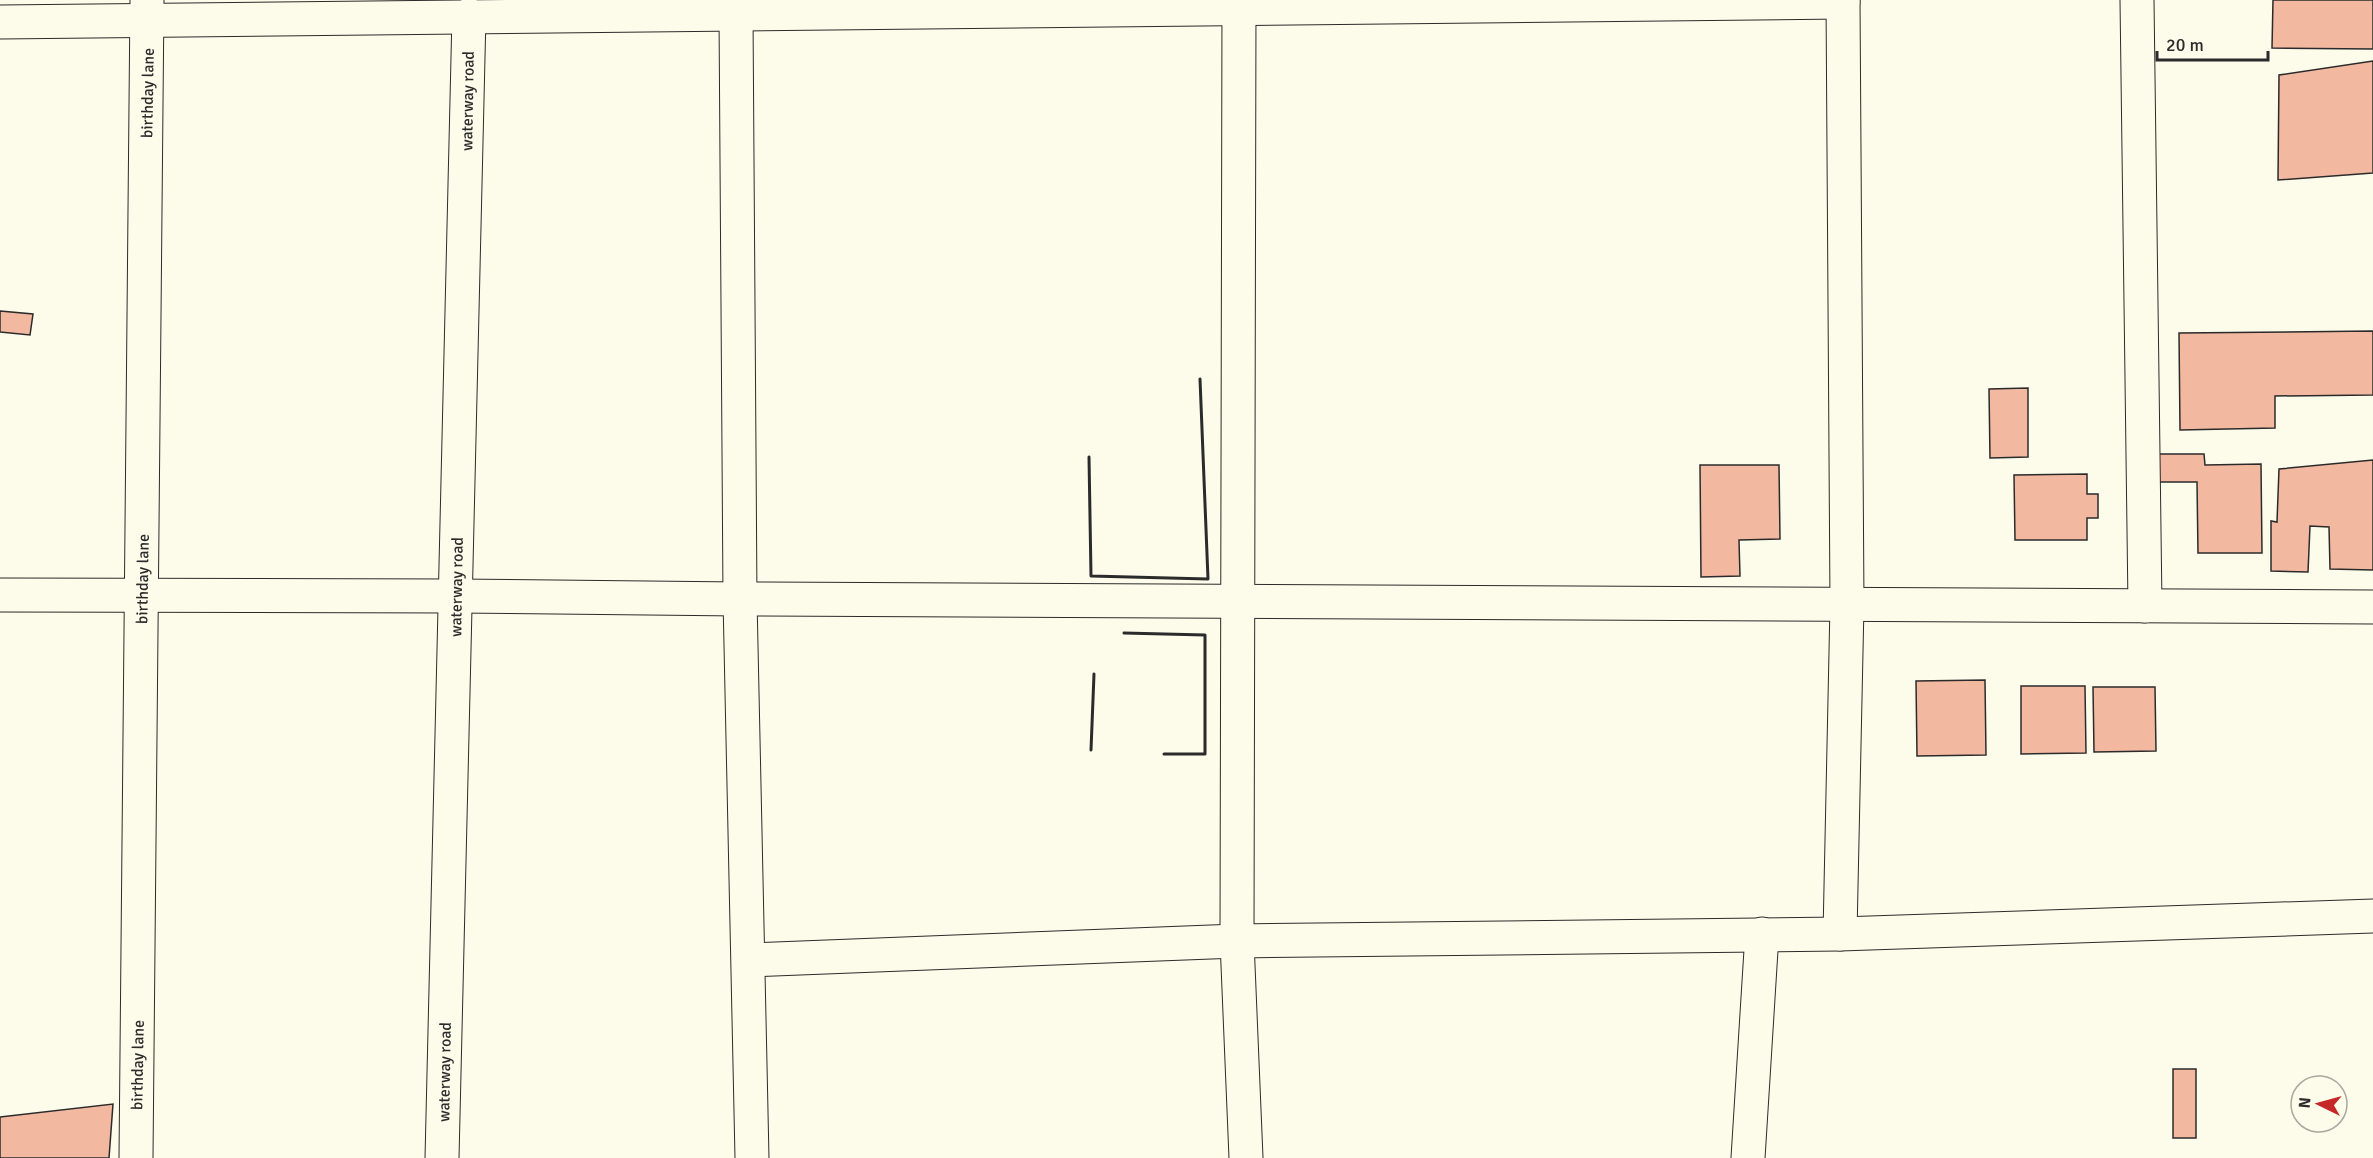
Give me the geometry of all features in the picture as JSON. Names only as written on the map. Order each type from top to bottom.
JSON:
[{"type":"street","points":[[2137,0],[2145,606]]},
{"type":"street","points":[[0,22],[147,10],[469,15],[736,14],[1239,4],[1843,1],[1847,605],[1839,934]]},
{"type":"street","points":[[1239,4],[1238,941],[1246,1158]]},
{"type":"street","name":"birthday lane","points":[[136,1158],[147,10]]},
{"type":"street","points":[[736,14],[740,599],[752,1158]]},
{"type":"street","name":"waterway road","points":[[442,1158],[469,15]]},
{"type":"street","points":[[0,596],[456,596],[2373,607]]},
{"type":"street","points":[[749,960],[1238,941],[1839,934],[2373,916]]},
{"type":"street","points":[[1748,1158],[1762,934]]},
{"type":"building","points":[[2273,0],[2373,0],[2373,49],[2272,48]]},
{"type":"building","points":[[2373,61],[2373,173],[2278,180],[2279,75]]},
{"type":"building","points":[[0,311],[33,314],[30,335],[0,332]]},
{"type":"building","points":[[2373,331],[2373,395],[2275,396],[2275,428],[2180,430],[2179,333]]},
{"type":"building","points":[[2028,388],[2028,457],[1990,458],[1989,389]]},
{"type":"building","points":[[2157,454],[2204,454],[2205,465],[2261,464],[2262,553],[2198,553],[2197,482],[2158,482]]},
{"type":"building","points":[[2373,460],[2373,570],[2330,569],[2329,527],[2310,526],[2308,572],[2271,571],[2271,521],[2277,522],[2279,469]]},
{"type":"building","points":[[1700,465],[1779,465],[1780,539],[1739,540],[1740,576],[1701,577]]},
{"type":"building","points":[[2087,474],[2087,494],[2098,494],[2098,518],[2087,518],[2087,540],[2015,540],[2014,475]]},
{"type":"building","points":[[1985,680],[1986,755],[1917,756],[1916,681]]},
{"type":"building","points":[[2021,686],[2085,686],[2086,753],[2021,754]]},
{"type":"building","points":[[2093,687],[2155,687],[2156,751],[2094,752]]},
{"type":"building","points":[[2173,1069],[2196,1069],[2196,1138],[2173,1138]]},
{"type":"building","points":[[113,1104],[109,1158],[0,1158],[0,1117]]},
{"type":"wall","points":[[1089,457],[1091,576],[1208,579],[1200,379]]},
{"type":"wall","points":[[1124,633],[1205,635],[1205,754],[1164,754]]},
{"type":"wall","points":[[1091,750],[1094,674]]}]
